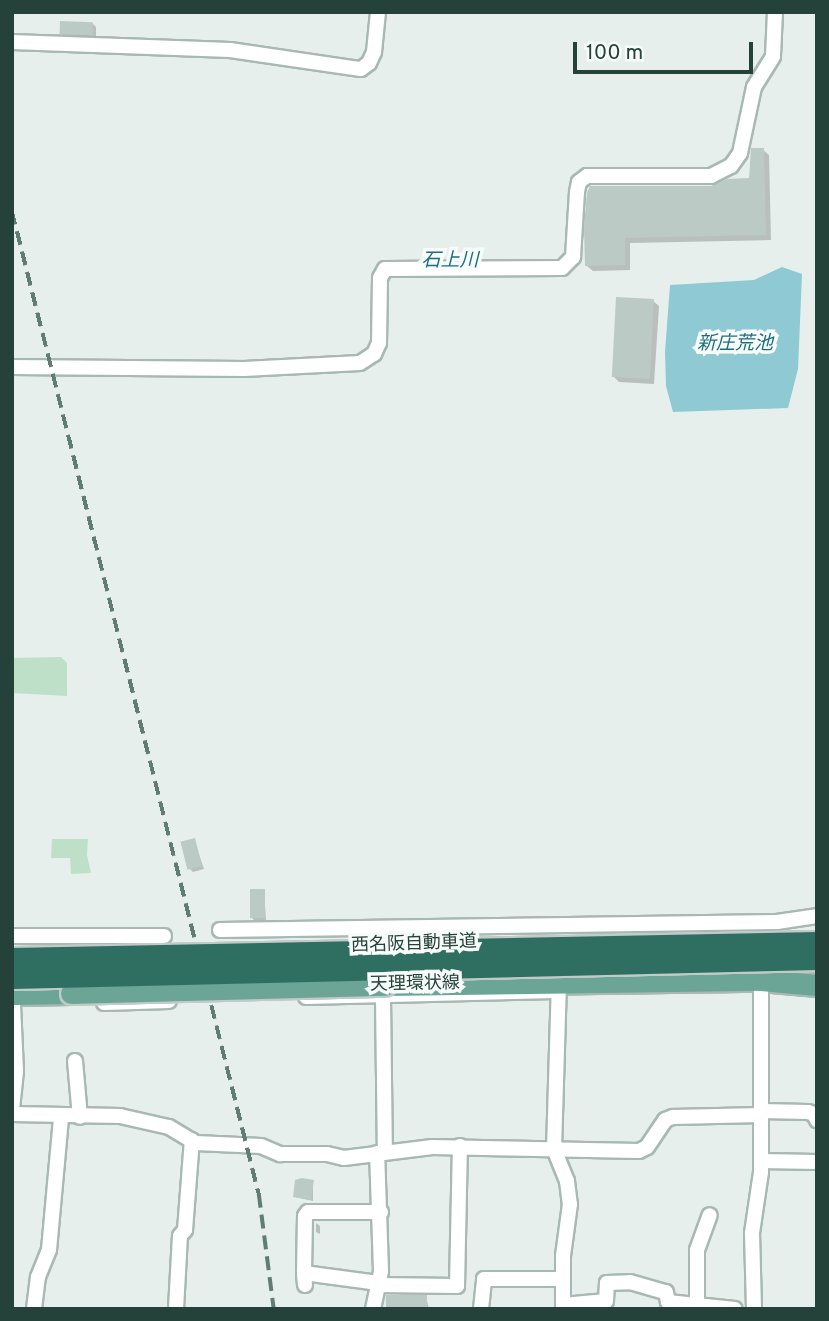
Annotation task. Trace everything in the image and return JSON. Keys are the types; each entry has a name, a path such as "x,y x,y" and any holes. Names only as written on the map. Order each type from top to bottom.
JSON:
{"highway":[{"name":"西名阪自動車道","path":"12,958 817,942"},
{"name":"西名阪自動車道","path":"12,978 817,959"}],"main road":[{"name":"天理環状線","path":"12,994 384,991 559,986 605,981 761,980 817,985"}],"street":[{"path":"12,42 230,50 361,68 369,63 374,52 378,12"},
{"path":"12,366 244,369 355,365 365,361 379,343 380,278 385,269 562,268 573,257 577,192 579,182 587,176 711,176 731,166 740,153 754,87 773,56 775,12"},
{"path":"220,930 777,922 817,916"},
{"path":"12,936 164,936"},
{"path":"754,1309 752,1233 761,1161 761,980"},
{"path":"559,986 554,1149 566,1181 570,1204 562,1279 563,1307 606,1301 607,1283 630,1282 666,1292 668,1302 735,1309"},
{"path":"243,997 384,991 381,1212 378,1284 373,1309"},
{"path":"169,1001 12,1004 16,1071 12,1112 61,1117 120,1116 169,1127 196,1143 261,1146 280,1154 327,1154 344,1158 460,1146 639,1151 647,1147 665,1120 673,1117 808,1112 814,1114 817,1120"},
{"path":"75,1061 80,1117"},
{"path":"34,1309 38,1277 49,1250 61,1117"},
{"path":"176,1309 180,1236 185,1230 192,1140"},
{"path":"381,1212 308,1212 305,1216 304,1279 457,1286 460,1146"},
{"path":"761,1161 817,1162"},
{"path":"697,1303 697,1250 710,1215"},
{"path":"481,1309 484,1279 562,1279"}],"green space":[{"path":"61,657 67,663 67,696 12,693 12,658"},
{"path":"52,839 88,839 87,855 91,873 71,874 70,858 51,858"}],"water":[{"name":"新庄荒池","path":"782,267 802,274 798,369 788,408 673,412 666,386 665,352 670,285 754,280"}],"building":[{"path":"60,21 93,22 93,35 60,34"},
{"path":"751,148 764,148 766,235 625,238 625,265 585,266 584,227 590,186 711,186 727,179 749,178"},
{"path":"616,297 654,299 650,379 612,377"},
{"path":"195,838 202,866 187,870 180,842"},
{"path":"250,889 265,889 265,918 250,918"},
{"path":"295,1180 314,1180 311,1200 293,1197"},
{"path":"386,1295 427,1295 427,1309 386,1309"}],"railway":[{"path":"12,211 259,1194 274,1309"}],"water label":[{"name":"石上川","path":"450,262"}]}
